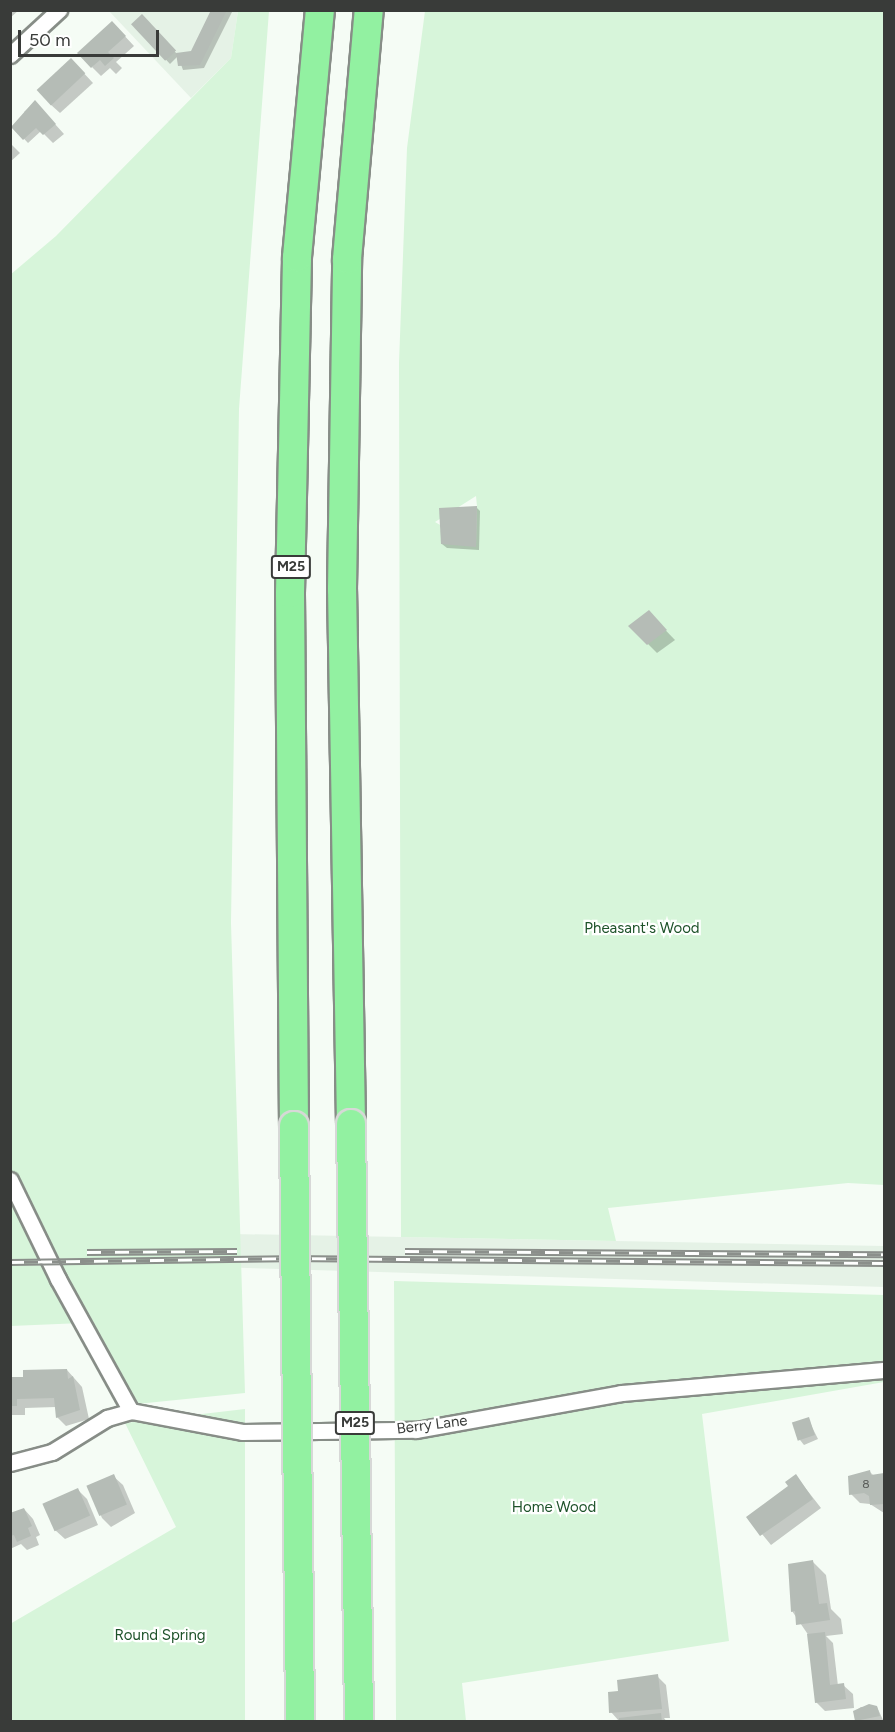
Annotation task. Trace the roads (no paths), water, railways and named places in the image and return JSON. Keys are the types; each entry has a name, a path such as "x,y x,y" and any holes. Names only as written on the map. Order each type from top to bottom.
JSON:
{"highway":[{"name":"M25","path":"300,1722 290,593 297,257 320,10"},
{"name":"M25","path":"359,1722 342,589 347,259 369,10"}],"street":[{"path":"10,55 59,10"},
{"path":"10,1180 58,1279 131,1412 107,1418 52,1452 10,1463"},
{"name":"Berry Lane","path":"131,1412 242,1432 416,1430 621,1393 885,1370"}],"railway":[{"path":"87,1252 237,1251"},
{"path":"405,1251 884,1254"},
{"path":"10,1262 284,1258 884,1263"}],"park label":[{"name":"Pheasant's Wood","path":"642,929"},
{"name":"Home Wood","path":"554,1508"},
{"name":"Round Spring","path":"160,1636"}]}
